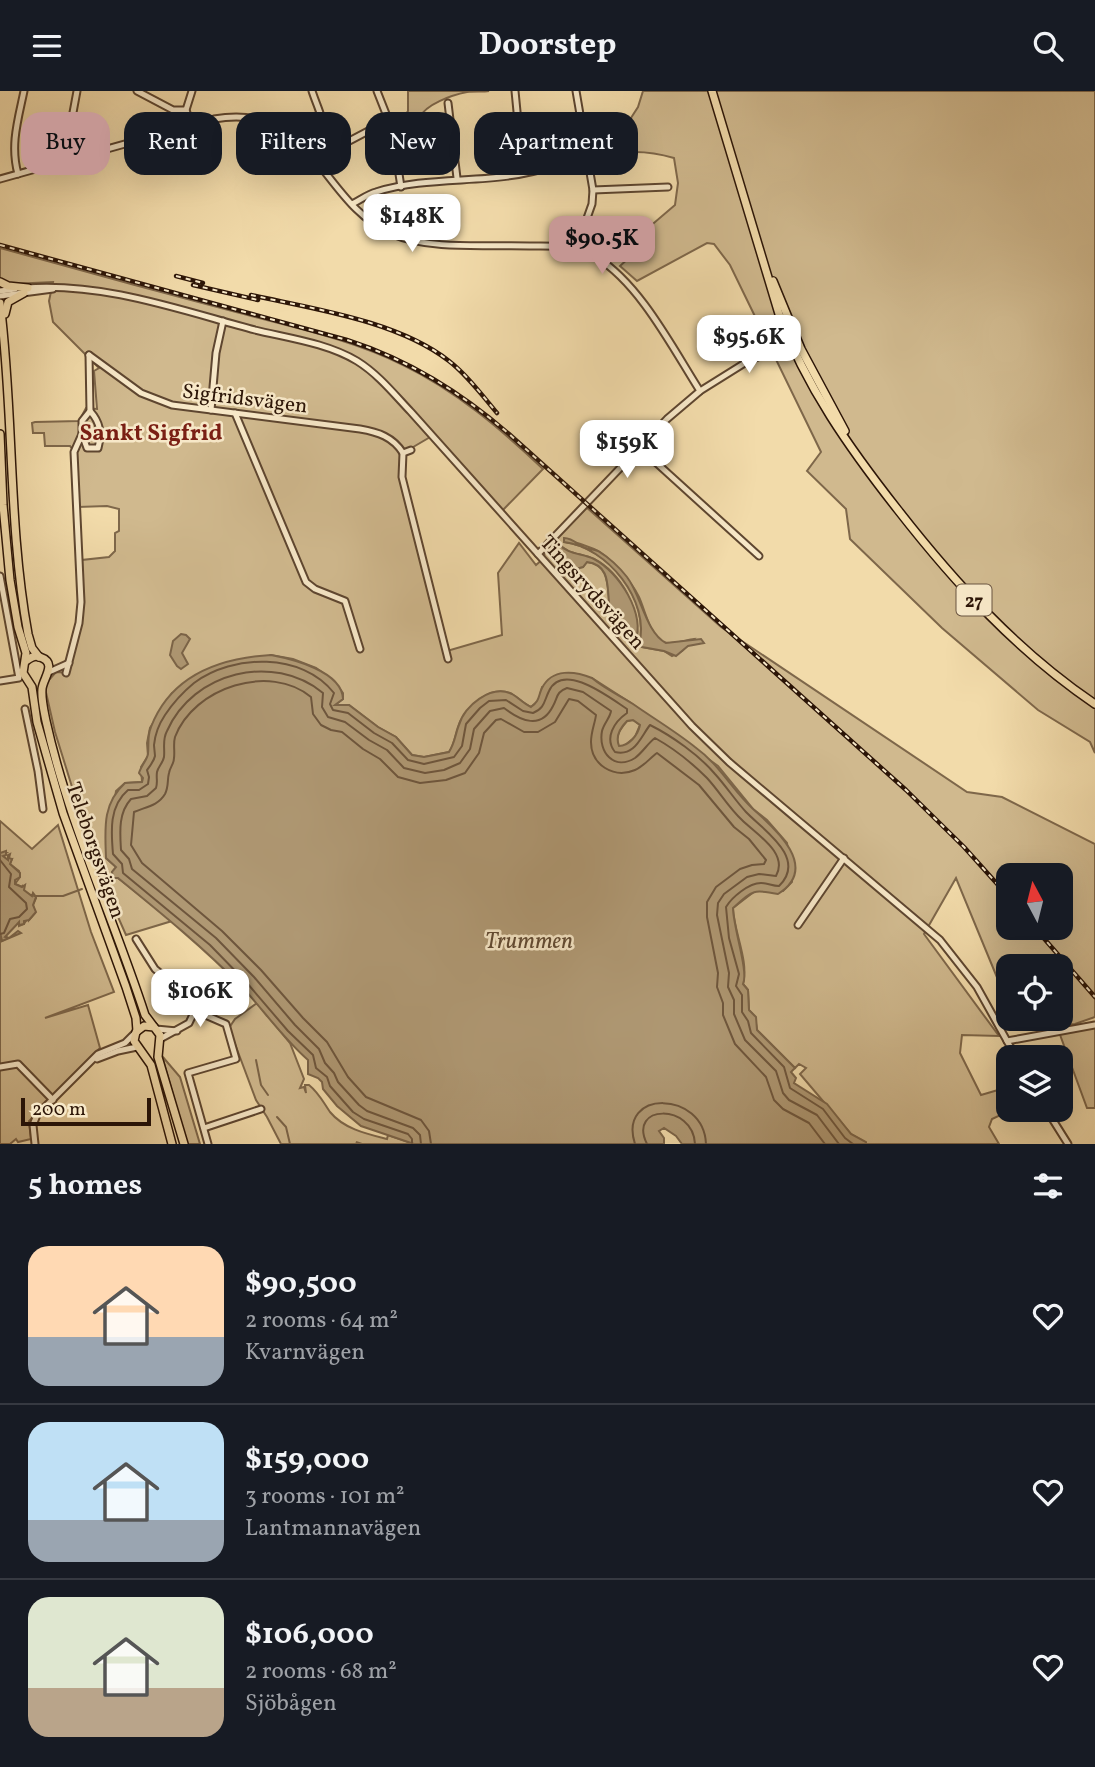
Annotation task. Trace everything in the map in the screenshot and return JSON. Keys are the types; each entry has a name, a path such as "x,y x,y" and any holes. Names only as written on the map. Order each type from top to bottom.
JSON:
{"main road":[{"name":"27","path":"712,91 774,297 794,342 872,477 931,553 967,593 1027,650 1095,704"},
{"path":"0,282 26,290"},
{"path":"4,332 6,306 26,290"},
{"path":"0,303 4,332 16,548 28,634 32,649 42,658 49,672 44,680 35,683 23,673 26,661 10,580 0,434"},
{"path":"26,661 32,657 42,658"},
{"name":"Teleborgsvägen","path":"29,680 49,768 126,987 136,1018 136,1032"},
{"name":"Teleborgsvägen","path":"44,680 44,710 58,766 145,1015 155,1028"},
{"path":"172,1144 152,1069 134,1041 136,1032 146,1025 155,1028 160,1042 159,1061 184,1144"},
{"path":"139,1048 151,1051 160,1042"}],"street":[{"path":"18,174 13,157 13,144 24,91"},
{"path":"73,112 77,91"},
{"path":"136,91 173,110 186,110 192,91"},
{"path":"312,91 319,112"},
{"path":"377,91 386,112"},
{"path":"515,91 517,112"},
{"path":"576,91 580,112"},
{"path":"448,103 457,179"},
{"path":"0,179 21,173"},
{"path":"328,175 361,214 381,228 412,241 576,249 599,259 626,280 699,391"},
{"path":"399,175 401,187"},
{"path":"352,204 374,192 401,187 512,175"},
{"path":"576,249 593,204 590,175"},
{"path":"593,190 668,187"},
{"path":"587,221 625,235"},
{"name":"Tingsrydsvägen","path":"0,293 63,287 117,294 334,351 370,370 411,412 682,716 711,745 930,930 949,950 977,987 1009,1045"},
{"path":"211,410 216,353 223,321"},
{"path":"538,554 667,419 699,391 748,361 794,342"},
{"name":"Sigfridsvägen","path":"90,411 89,355 150,398 172,405 345,426 374,432 395,442 403,453"},
{"path":"90,411 99,421 98,448 87,448 82,434 82,421 90,411"},
{"path":"234,413 306,582 315,589 345,601 360,649"},
{"path":"66,673 80,612 74,452 82,434"},
{"path":"640,448 759,557"},
{"path":"411,450 403,453 402,477 448,659"},
{"path":"0,576 19,678 0,681"},
{"path":"0,612 7,611"},
{"path":"42,658 66,664"},
{"path":"49,672 66,664"},
{"path":"25,709 43,809"},
{"path":"38,771 58,766"},
{"path":"798,925 844,858"},
{"path":"136,939 155,969 198,1004 189,1023 160,1042"},
{"path":"196,1010 226,1024 236,1059 188,1073 208,1144"},
{"path":"1007,1041 1095,1025"},
{"path":"155,1028 177,1031"},
{"path":"34,1144 33,1125 37,1115 91,1062 103,1052 128,1041 136,1032"},
{"path":"91,1062 118,1051 139,1048"},
{"path":"0,1067 18,1064 53,1100"},
{"path":"204,1128 261,1109"},
{"path":"1054,1122 1068,1144"}],"shaded area":[{"path":"408,91 489,91 467,92 447,98 423,112 408,111"},
{"path":"643,91 1095,91 1095,753 1090,742 1038,710 942,628 850,539 846,509 807,471 821,452 730,265 714,244 707,243 637,281 620,266 641,247 648,228 675,205 678,183 674,158 638,152 638,112 635,112"},
{"path":"0,248 321,334 383,356 422,375 494,426 543,469 501,512 432,436 403,453 402,477 447,651 502,635 498,573 519,543 536,565 544,558 545,549 585,506 721,627 967,792 1002,797 1095,844 1095,1017 1073,1024 1073,954 996,954 996,975 956,878 924,934 999,1036 962,1035 960,1053 981,1095 996,1091 996,1117 992,1119 989,1127 999,1144 866,1144 851,1134 800,1074 806,1068 799,1064 795,1068 757,1030 755,1017 749,1010 748,990 743,984 743,956 733,908 755,891 783,891 792,882 787,843 767,820 753,809 718,766 592,678 542,687 539,700 531,707 512,694 504,692 482,697 459,724 449,752 424,757 412,755 396,737 349,705 335,705 343,699 343,693 334,681 316,668 293,659 271,655 172,693 150,728 148,756 141,767 142,782 125,783 116,791 106,858 116,867 112,872 113,877 118,878 172,921 126,935 99,874 55,732 45,688 56,672 69,673 83,612 82,560 109,557 115,551 119,509 107,506 78,507 75,452 70,446 45,446 44,433 33,433 32,423 79,421 86,408 97,409 94,371 99,368 53,322 49,301 53,282 11,284 0,281","holes":["564,539 594,549 613,563 636,591 650,627 661,641 673,643 694,639 682,651 672,656 664,651 639,645 639,611 622,579 596,554 564,542","559,544 563,548 594,559 613,573 632,604 637,639 624,637 615,622 607,581 601,569 587,562 578,568 555,546"]},
{"path":"633,720 640,725 635,737 624,746 618,746 617,738 621,729 627,721"},
{"path":"0,821 32,849 58,825 91,932 114,992 45,1018 88,1005 100,1048 29,1121 31,1139 18,1142 16,1139 10,1144 0,1144 0,932 2,941 8,938 5,936 19,922 19,926 24,924 29,916 29,920 35,913 33,905 36,898 23,891 23,885 22,887 15,884 20,877 19,871 10,864 12,859 6,860 3,855 6,853 0,853"},
{"path":"257,1003 290,1043 304,1079 300,1088 304,1087 306,1093 305,1085 309,1085 330,1112 349,1127 387,1139 388,1135 414,1144 281,1144 256,1100 229,1028 235,1019"},
{"path":"1095,1025 1095,1108 1087,1108 1073,1070 1073,1045 1064,1045 1059,1032"},
{"path":"162,1056 180,1077 200,1144 187,1144"}],"water":[{"path":"564,538 572,540 582,547 564,542"},
{"path":"559,544 571,552 594,559 621,584 637,619 635,642 626,640 613,617 605,573 595,564 587,562 579,571 572,573 555,546"},
{"path":"582,547 598,551 610,559 627,577 659,638 666,643 701,639 704,643 688,646 676,656 639,645 641,628 632,594 610,565"},
{"path":"181,634 190,639 182,653 188,664 181,669 170,655 173,641"},
{"name":"Trummen","path":"252,657 280,657 303,663 325,674 340,689 343,699 335,705 349,705 396,737 412,755 424,757 449,752 466,711 487,694 512,694 531,707 546,682 564,673 592,678 695,747 773,827 790,849 795,861 795,873 790,884 778,894 754,892 733,908 744,970 743,984 748,990 749,1010 756,1017 757,1030 795,1068 791,1072 796,1078 794,1083 827,1104 851,1134 866,1144 682,1144 664,1128 659,1131 664,1138 664,1144 414,1144 361,1126 337,1106 318,1078 308,1074 308,1060 243,988 166,918 118,878 113,878 112,872 116,867 106,858 106,817 112,799 125,783 142,782 143,778 139,773 148,754 150,730 160,709 184,682 199,673 216,665","holes":["633,720 640,725 632,739 619,746 622,726"]},
{"path":"6,851 3,856 8,860 10,854 10,864 20,873 15,884 22,887 25,885 24,890 36,897 33,905 36,912 29,920 24,921 24,924 19,925 19,922 5,937 9,938 18,931 21,933 2,941 0,853"}],"waterway":[{"path":"105,880 113,878"},
{"path":"34,896 63,896 82,889"},
{"path":"256,1060 261,1085 268,1095"},
{"path":"277,1117 286,1127 290,1144"}],"railway":[{"path":"0,245 347,340 413,367 453,391 509,434 906,790 996,883"},
{"path":"176,276 203,283"},
{"path":"193,285 258,300"},
{"path":"251,295 354,318 381,326 428,347 456,367 497,413"},
{"path":"1045,940 1095,997"}],"district":[{"name":"Sankt Sigfrid","path":"151,432"}]}
